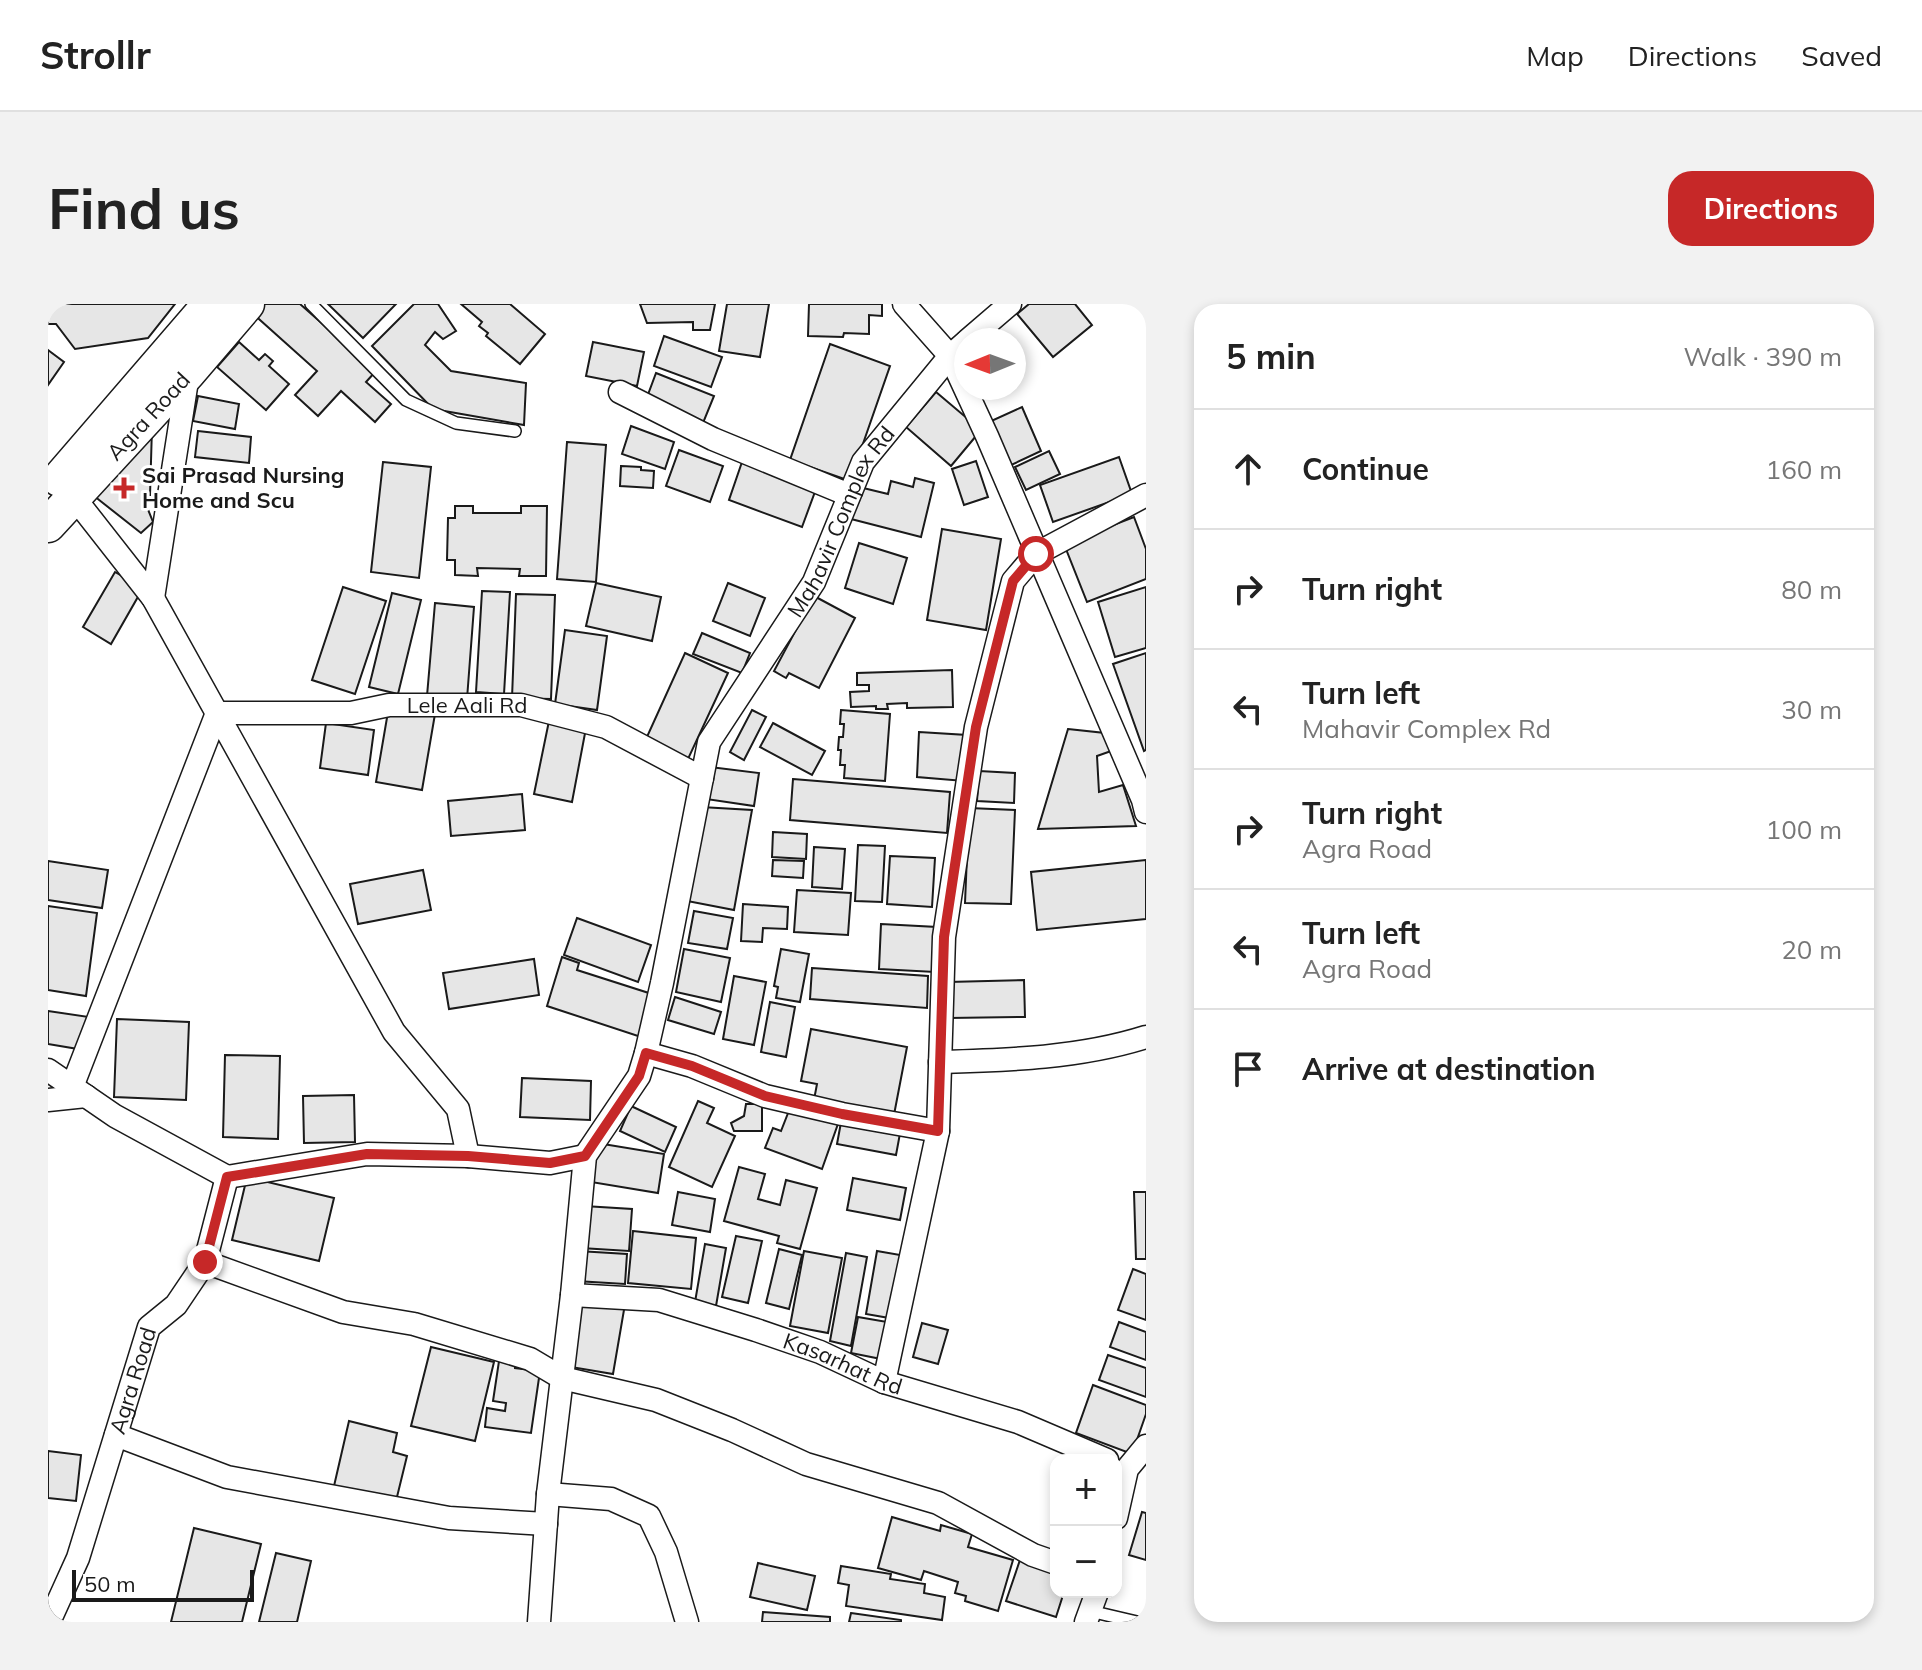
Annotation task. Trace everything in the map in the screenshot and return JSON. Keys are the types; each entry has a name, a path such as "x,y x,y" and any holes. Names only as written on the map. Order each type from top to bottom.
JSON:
{"main road":[{"name":"Agra Road","path":"48,525 55,490 210,304"},
{"name":"Agra Road","path":"55,490 188,373 247,304"}],"street":[{"path":"904,304 954,341"},
{"name":"Mahavir Complex Rd","path":"982,328 1010,304"},
{"name":"Mahavir Complex Rd","path":"585,1156 639,1076 646,1053 709,742 814,582 863,462 954,354"},
{"path":"153,598 188,373"},
{"path":"620,392 713,439 849,495"},
{"path":"977,400 987,436 1146,812"},
{"path":"55,490 153,598 394,1032 458,1109 468,1156"},
{"path":"884,1382 938,1131 944,937 976,727 1013,581 1036,554 1146,495"},
{"name":"Lele Aali Rd","path":"217,713 351,713 389,705 521,705 606,727 702,778"},
{"path":"79,1091 217,713"},
{"path":"940,1062 1018,1060 1071,1053 1146,1037"},
{"path":"646,1053 692,1066 765,1096 938,1131"},
{"path":"48,1070 115,1116 227,1177 367,1154 468,1156 550,1163 585,1156 548,1494 539,1622"},
{"path":"48,1100 79,1091"},
{"name":"Agra Road","path":"49,1622 78,1558 149,1327 176,1305 205,1262 227,1177"},
{"path":"205,1262 343,1312 414,1324 530,1359 562,1378 656,1400 806,1464 938,1503 1033,1555 1050,1561"},
{"name":"Kasarhat Rd","path":"572,1295 659,1300 820,1352 884,1382 1018,1422 1124,1467"},
{"path":"116,1435 227,1477 449,1518 546,1524"},
{"path":"1124,1467 1146,1446"},
{"path":"548,1494 611,1499 649,1516 666,1552 687,1622"}],"lane":[{"path":"311,304 406,400 456,423 515,431"},
{"path":"1091,1608 1137,1622"}],"building":[{"path":"48,304 175,304 148,338 75,349 56,324 48,324"},
{"path":"256,304 300,304 376,371 366,382 391,404 375,422 341,391 318,416 295,395 317,371 250,311"},
{"path":"328,304 396,304 363,338"},
{"path":"414,304 438,304 456,331 443,339 435,332 425,345 451,371 526,383 524,425 433,409 372,346"},
{"path":"461,304 510,304 545,334 520,364 486,336 488,333 479,326 482,322"},
{"path":"640,304 715,304 710,330 693,330 693,322 647,323"},
{"path":"727,304 769,304 760,357 719,351"},
{"path":"809,304 882,304 882,316 869,315 869,334 808,336"},
{"path":"1029,304 1075,304 1092,325 1053,357 1017,314"},
{"path":"664,336 722,357 711,387 654,366"},
{"path":"239,342 259,360 265,354 273,361 269,366 289,384 266,410 217,367"},
{"path":"593,342 644,352 637,386 586,376"},
{"path":"830,344 890,366 850,481 790,460"},
{"path":"48,350 64,362 48,385"},
{"path":"656,373 714,396 703,423 646,400"},
{"path":"936,392 981,430 951,466 906,427"},
{"path":"198,396 239,404 235,429 193,421"},
{"path":"1022,407 1041,451 1009,466 989,422"},
{"path":"631,426 674,442 665,469 622,454"},
{"path":"152,427 150,496 145,502 153,522 141,533 89,492"},
{"path":"198,431 251,437 249,463 195,457"},
{"path":"567,442 606,445 596,582 557,579"},
{"path":"679,450 723,466 710,502 666,486"},
{"path":"1049,451 1060,474 1026,490 1015,467"},
{"path":"1119,457 1132,494 1053,522 1040,485"},
{"path":"976,461 988,497 964,505 952,469"},
{"path":"383,462 431,467 419,578 371,572"},
{"path":"742,462 816,489 802,527 729,500"},
{"path":"621,466 654,471 653,488 620,486"},
{"path":"915,478 934,483 921,537 851,519 859,487 888,494 891,481 913,487"},
{"path":"455,506 473,506 473,513 521,513 521,506 547,506 546,576 519,576 520,569 477,568 478,576 455,575 455,560 447,560 448,518 455,518"},
{"path":"1134,517 1146,549 1146,579 1087,602 1064,544"},
{"path":"942,529 1001,539 986,630 927,620"},
{"path":"859,543 907,558 893,604 845,588"},
{"path":"115,572 143,588 111,644 83,627"},
{"path":"596,583 661,597 652,641 586,626"},
{"path":"728,583 765,598 750,636 713,621"},
{"path":"343,587 386,601 355,694 312,680"},
{"path":"1146,587 1146,648 1115,657 1098,602"},
{"path":"482,591 510,592 504,694 476,692"},
{"path":"392,593 421,600 398,694 369,687"},
{"path":"516,594 555,595 551,699 512,698"},
{"path":"814,596 855,618 819,688 789,673 786,678 774,671"},
{"path":"435,603 474,607 467,699 427,696"},
{"path":"565,630 607,636 597,710 555,704"},
{"path":"702,633 750,653 742,673 693,654"},
{"path":"685,653 728,673 688,759 646,739"},
{"path":"1146,653 1146,750 1144,751 1113,664"},
{"path":"952,670 953,707 907,708 907,703 887,704 888,709 851,707 850,692 869,691 869,685 857,685 857,673"},
{"path":"389,706 435,714 422,790 376,782"},
{"path":"752,710 766,717 744,760 730,752"},
{"path":"841,710 890,714 885,781 844,778 845,765 840,765 841,750 838,750 844,724 840,724"},
{"path":"549,721 586,728 572,802 534,794"},
{"path":"326,723 374,730 368,775 320,768"},
{"path":"773,723 825,751 812,775 760,747"},
{"path":"1068,729 1114,734 1114,750 1097,756 1099,792 1123,785 1136,826 1038,829"},
{"path":"919,732 967,735 964,781 917,777"},
{"path":"710,767 759,773 754,806 706,799"},
{"path":"979,771 1015,773 1014,803 977,801"},
{"path":"793,779 950,792 947,833 790,820"},
{"path":"522,794 525,830 451,836 448,801"},
{"path":"701,807 752,810 734,910 682,900"},
{"path":"969,808 1015,810 1011,904 965,903"},
{"path":"773,832 807,834 806,859 772,857"},
{"path":"858,845 885,846 882,902 855,901"},
{"path":"814,847 845,849 842,889 812,887"},
{"path":"890,856 935,858 932,907 887,904"},
{"path":"773,860 804,861 803,878 772,876"},
{"path":"1146,860 1146,919 1037,930 1031,872"},
{"path":"48,861 108,870 102,908 48,900"},
{"path":"423,870 431,910 358,924 350,884"},
{"path":"797,890 851,893 848,935 794,932"},
{"path":"743,904 788,907 787,929 763,928 762,942 741,941"},
{"path":"48,906 97,913 86,996 48,990"},
{"path":"694,911 733,918 727,949 688,943"},
{"path":"577,918 651,945 638,982 564,955"},
{"path":"881,924 937,927 935,972 879,969"},
{"path":"684,949 730,958 721,1002 676,992"},
{"path":"781,949 809,954 800,1002 776,998 778,987 774,986"},
{"path":"562,957 579,963 577,970 655,995 641,1037 547,1006"},
{"path":"534,959 539,995 449,1009 443,973"},
{"path":"812,968 928,976 927,1008 810,999"},
{"path":"734,976 766,982 754,1045 723,1039"},
{"path":"1024,980 1025,1017 949,1018 948,982"},
{"path":"675,997 721,1012 714,1034 668,1020"},
{"path":"770,1002 795,1007 786,1057 761,1052"},
{"path":"48,1011 89,1017 84,1050 48,1044"},
{"path":"117,1019 189,1022 186,1100 114,1097"},
{"path":"811,1029 907,1047 893,1120 813,1105 817,1084 801,1081"},
{"path":"225,1055 280,1056 278,1139 223,1137"},
{"path":"522,1078 591,1081 590,1120 520,1117"},
{"path":"354,1095 355,1142 304,1143 303,1096"},
{"path":"698,1101 714,1108 707,1123 735,1136 712,1187 669,1167"},
{"path":"792,1103 839,1121 822,1169 765,1148 773,1128 781,1131"},
{"path":"746,1104 762,1104 762,1131 734,1131 731,1123 744,1116"},
{"path":"631,1106 676,1127 665,1152 620,1131"},
{"path":"842,1117 901,1128 896,1155 837,1144"},
{"path":"597,1143 664,1154 658,1193 591,1182"},
{"path":"739,1167 765,1174 758,1199 780,1205 786,1180 817,1188 800,1249 777,1243 779,1236 724,1221"},
{"path":"247,1177 334,1198 319,1261 232,1240"},
{"path":"853,1178 906,1188 900,1220 847,1210"},
{"path":"678,1192 715,1199 710,1232 672,1225"},
{"path":"1134,1192 1146,1192 1146,1259 1136,1259"},
{"path":"584,1206 632,1209 629,1251 581,1248"},
{"path":"633,1231 696,1238 691,1289 628,1283"},
{"path":"736,1236 762,1241 748,1303 722,1297"},
{"path":"705,1244 726,1248 716,1306 695,1302"},
{"path":"779,1249 802,1255 789,1309 766,1303"},
{"path":"578,1251 627,1254 625,1284 576,1281"},
{"path":"804,1251 842,1258 828,1333 790,1326"},
{"path":"877,1251 906,1256 895,1319 866,1314"},
{"path":"846,1253 867,1257 851,1346 830,1341"},
{"path":"1133,1269 1146,1274 1146,1320 1118,1310"},
{"path":"583,1297 625,1304 613,1374 571,1367"},
{"path":"858,1317 893,1323 886,1360 851,1353"},
{"path":"1119,1322 1146,1332 1146,1360 1110,1347"},
{"path":"922,1323 948,1330 938,1364 913,1357"},
{"path":"431,1347 494,1362 475,1441 411,1426"},
{"path":"1108,1355 1146,1368 1146,1397 1099,1380"},
{"path":"499,1361 515,1363 515,1368 540,1371 531,1433 485,1427 487,1408 505,1411 506,1403 493,1401"},
{"path":"1093,1385 1146,1405 1146,1414 1132,1454 1076,1433"},
{"path":"349,1421 397,1433 393,1452 407,1456 396,1501 334,1486"},
{"path":"48,1451 81,1455 76,1501 48,1498"},
{"path":"1142,1512 1146,1513 1146,1560 1129,1555"},
{"path":"892,1517 940,1531 941,1525 972,1534 968,1547 1013,1560 998,1611 965,1601 966,1596 955,1593 958,1582 924,1571 921,1580 878,1568"},
{"path":"194,1528 261,1544 242,1622 171,1622"},
{"path":"276,1553 311,1561 297,1622 259,1622"},
{"path":"1021,1557 1050,1566 1050,1598 1062,1598 1056,1617 1006,1601"},
{"path":"758,1563 815,1576 807,1610 750,1597"},
{"path":"841,1566 891,1574 890,1579 925,1584 924,1593 945,1597 942,1620 846,1606 849,1585 838,1583"},
{"path":"763,1612 830,1617 830,1622 762,1622"},
{"path":"851,1613 901,1620 901,1622 849,1622"}],"place":[{"name":"Sai Prasad Nursing Home and Scu","path":"124,488"}],"route":[{"path":"205,1262 227,1177 367,1154 468,1156 550,1163 585,1156 639,1076 646,1053 692,1066 765,1096 938,1131 944,937 976,727 1013,581 1036,554"}]}
